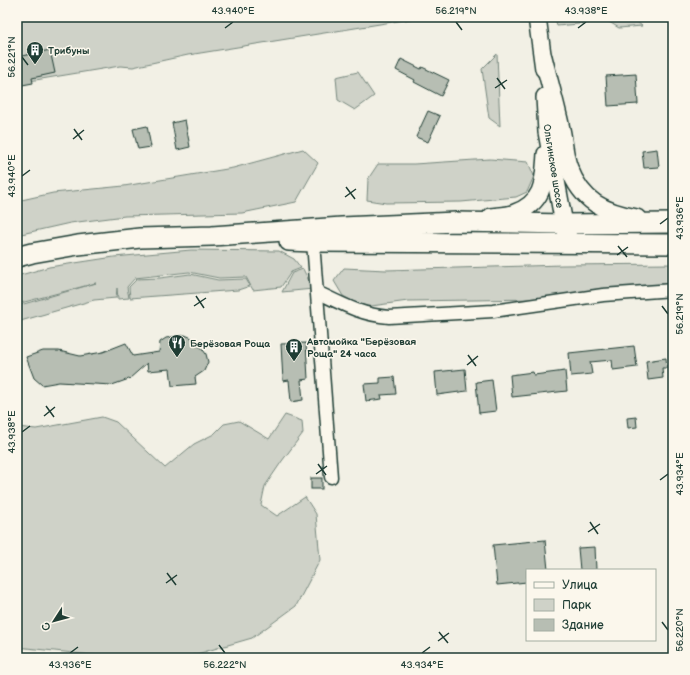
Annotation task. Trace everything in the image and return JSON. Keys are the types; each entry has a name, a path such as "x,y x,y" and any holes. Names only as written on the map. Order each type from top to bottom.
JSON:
{"main road":[{"name":"Ольгинское шоссе","path":"537,17 543,57 547,132 564,224 569,243"},
{"path":"543,57 561,128 565,154 574,180 591,202 603,209 617,215 668,223"},
{"path":"456,222 515,213 530,205 538,197 543,186 547,132"},
{"path":"17,257 78,245 140,238 212,236 342,227 456,222 564,224 668,223"},
{"path":"212,236 313,242 673,244"}],"street":[{"path":"313,242 331,477"},
{"path":"317,292 360,312 374,316 389,317 494,311 603,295 673,290"}],"green space":[{"path":"17,17 423,17 188,55 133,67 120,66 17,83"},
{"path":"555,17 581,17 579,24 557,26"},
{"path":"583,17 631,17 642,26 619,28 606,20 581,24"},
{"path":"497,54 500,126 489,118 482,69"},
{"path":"358,72 374,96 355,110 338,100 336,77"},
{"path":"303,149 318,163 296,202 242,213 125,216 70,223 17,235 17,201 53,193 124,186 233,168"},
{"path":"490,159 528,162 534,176 527,192 516,197 461,202 386,203 367,200 368,179 378,164 414,164"},
{"path":"191,250 279,251 294,259 301,268 291,272 281,287 253,290 246,277 219,278 189,272 135,278 127,287 129,298 118,299 117,288 116,298 94,300 17,322 17,306 96,283 17,304 17,276 49,267 114,257"},
{"path":"673,264 673,285 538,299 408,301 364,307 343,296 334,281 344,268 386,270 563,265"},
{"path":"303,269 313,289 282,292 292,273"},
{"path":"190,274 218,280 246,279 250,286 238,290 130,298 129,287 137,279"},
{"path":"285,415 302,421 303,433 265,486 261,505 277,516 305,497 316,514 320,560 296,606 252,638 183,658 120,658 17,647 17,427 36,429 102,417 116,422 165,468 194,444 214,434 224,424 239,421 269,439"}],"building":[{"name":"Трибуны","path":"50,50 55,73 32,78 33,83 17,86 17,57"},
{"path":"401,59 449,80 441,96 414,82 415,80 396,70"},
{"path":"636,74 638,104 608,106 606,76"},
{"path":"428,111 440,116 428,142 416,137"},
{"path":"185,120 190,147 177,150 172,123"},
{"path":"147,126 151,147 138,149 133,129"},
{"path":"657,149 659,167 644,168 642,151"},
{"path":"185,335 192,338 196,345 201,347 206,354 208,362 204,371 195,377 196,384 172,386 170,369 148,371 147,363 129,379 112,385 59,382 42,385 34,378 26,357 43,351 59,351 80,356 103,352 126,343 133,356 159,352 160,342 166,338"},
{"name":"Автомойка \"Берёзовая Роща\" 24 часа","path":"306,343 308,379 301,380 303,400 291,402 289,380 283,381 281,344"},
{"path":"634,346 637,367 613,370 612,360 590,362 592,374 571,376 569,353"},
{"path":"666,358 667,368 662,368 663,378 648,380 646,361"},
{"path":"465,369 467,391 437,395 435,372"},
{"path":"565,371 567,391 512,397 510,375 533,372 534,375"},
{"path":"394,377 396,394 381,395 382,399 366,401 364,384 380,383 380,378"},
{"path":"492,380 496,411 479,413 476,382"},
{"path":"636,417 637,427 628,428 627,418"},
{"path":"311,478 322,478 322,489 311,489"},
{"path":"545,540 548,569 526,569 526,582 497,585 493,545"},
{"path":"595,547 596,569 580,569 578,548"}],"place":[{"name":"Трибуны","path":"35,65"},
{"name":"Берёзовая Роща","path":"177,358"},
{"name":"Автомойка \"Берёзовая Роща\" 24 часа","path":"294,362"}]}
